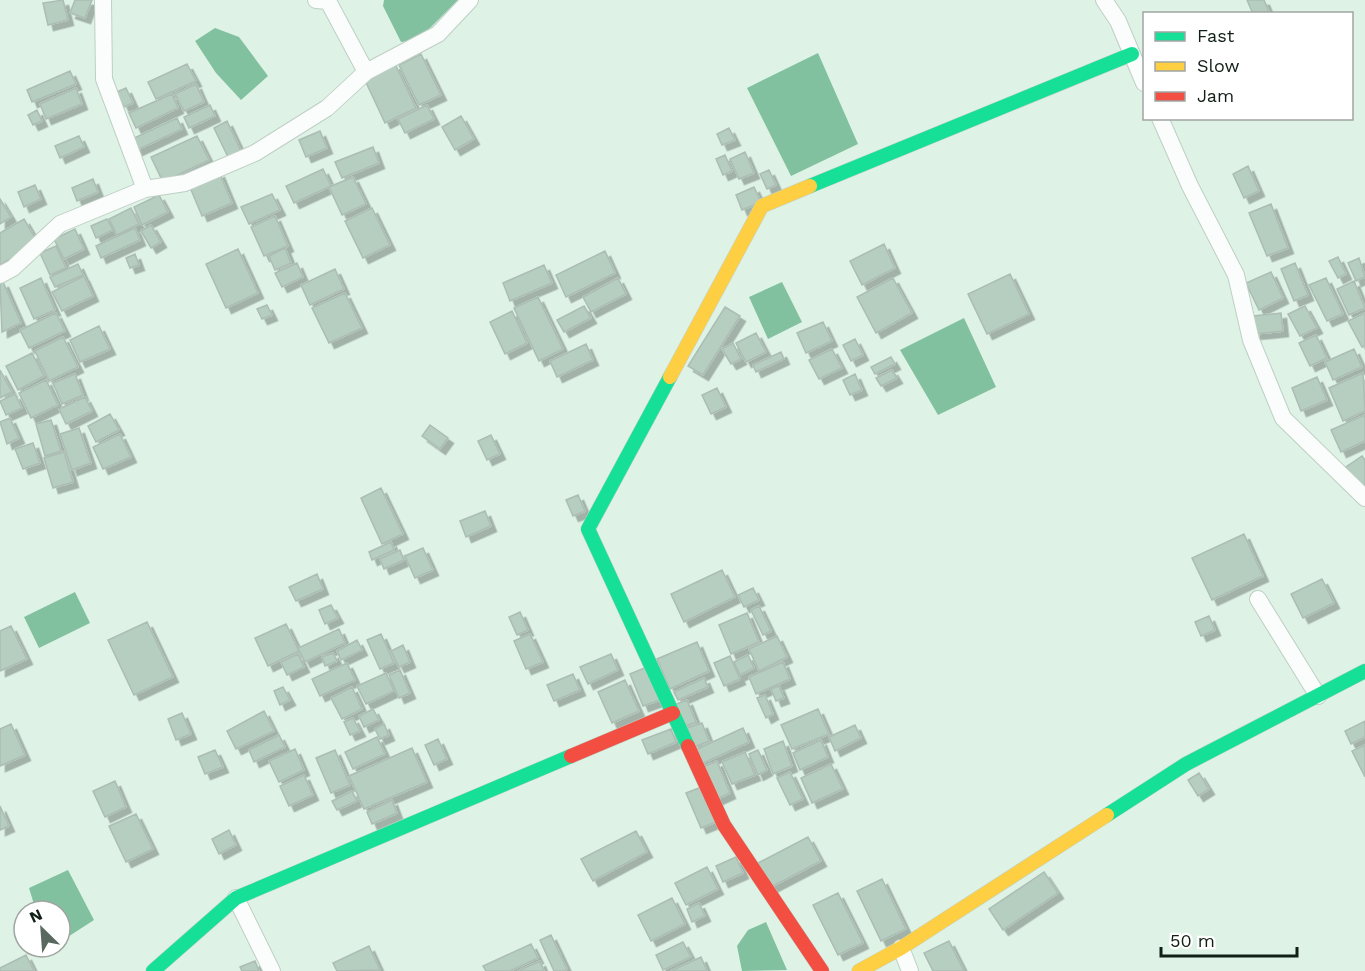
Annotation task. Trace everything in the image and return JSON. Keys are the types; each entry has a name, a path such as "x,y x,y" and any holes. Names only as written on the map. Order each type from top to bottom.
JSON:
{"street":[{"path":"103,0 104,79 145,189"},
{"path":"315,0 328,1 366,72"},
{"path":"0,275 13,267 60,224 145,189 185,183 255,153 327,108 366,72 438,34 470,0"},
{"path":"1104,0 1118,21 1143,80"},
{"path":"822,971 724,825 588,529 762,206 1132,54"},
{"path":"1161,120 1190,186 1236,275 1251,340 1283,418 1365,498"},
{"path":"1258,599 1318,696"},
{"path":"859,971 901,948 1186,764 1365,671"},
{"path":"153,971 236,898 673,713"},
{"path":"236,898 272,971"},
{"path":"901,948 910,971"}],"shaded area":[{"path":"384,0 458,0 418,40 401,42 383,6"},
{"path":"215,28 239,37 268,76 241,100 216,73 195,41"},
{"path":"818,53 858,144 791,176 747,88"},
{"path":"782,282 802,322 768,339 749,297"},
{"path":"964,318 996,387 938,415 900,350"},
{"path":"75,592 90,623 39,648 24,617"},
{"path":"68,870 94,920 72,934 72,899 32,899 29,888"},
{"path":"766,922 787,970 742,971 737,946 748,930"}],"building":[{"path":"63,0 68,20 48,25 43,3"},
{"path":"75,0 92,0 85,18 70,13"},
{"path":"1247,0 1264,0 1269,12 1252,12"},
{"path":"421,54 441,95 419,105 399,65"},
{"path":"187,64 196,81 156,99 148,82"},
{"path":"395,64 416,108 385,123 364,78"},
{"path":"70,71 76,84 32,102 27,90"},
{"path":"196,84 204,102 184,111 175,94"},
{"path":"76,88 82,104 46,119 40,104"},
{"path":"126,88 133,103 124,107 117,92"},
{"path":"172,94 178,108 136,128 129,113"},
{"path":"210,105 215,116 189,128 184,117"},
{"path":"427,105 434,119 405,133 398,119"},
{"path":"37,110 42,121 33,125 28,115"},
{"path":"461,116 474,139 455,150 442,127"},
{"path":"177,118 182,129 137,150 132,139"},
{"path":"227,121 241,151 228,157 214,128"},
{"path":"729,128 735,140 722,145 717,134"},
{"path":"320,131 327,148 306,157 299,140"},
{"path":"79,136 84,147 60,158 55,146"},
{"path":"197,136 209,160 163,182 151,157"},
{"path":"373,147 379,163 342,178 335,162"},
{"path":"745,152 754,173 739,179 730,159"},
{"path":"725,155 732,171 723,175 716,159"},
{"path":"1248,166 1259,191 1244,198 1233,174"},
{"path":"323,169 331,186 294,203 286,186"},
{"path":"769,170 776,185 767,189 760,174"},
{"path":"219,172 232,203 202,216 189,185"},
{"path":"353,177 366,204 342,215 329,187"},
{"path":"93,179 98,192 77,201 72,188"},
{"path":"35,185 41,199 24,207 18,192"},
{"path":"754,187 761,202 742,210 736,195"},
{"path":"272,194 280,210 249,224 241,207"},
{"path":"159,195 168,212 142,225 134,207"},
{"path":"0,199 11,217 0,224"},
{"path":"1271,204 1288,248 1267,256 1249,213"},
{"path":"131,208 139,224 117,235 109,219"},
{"path":"372,208 390,245 363,258 345,221"},
{"path":"275,216 288,246 264,256 251,227"},
{"path":"24,219 38,243 0,265 0,233"},
{"path":"107,219 113,230 96,238 91,226"},
{"path":"151,225 161,242 151,248 141,231"},
{"path":"135,228 140,240 101,258 96,246"},
{"path":"75,229 84,249 64,259 54,239"},
{"path":"884,244 895,268 862,285 850,261"},
{"path":"56,246 66,268 50,275 40,253"},
{"path":"285,248 291,263 275,270 269,256"},
{"path":"238,249 258,293 226,308 206,264"},
{"path":"605,251 615,273 566,297 556,275"},
{"path":"135,254 139,265 130,268 126,258"},
{"path":"1338,257 1346,274 1338,278 1329,261"},
{"path":"1359,258 1365,277 1356,281 1348,263"},
{"path":"297,263 303,277 282,287 275,273"},
{"path":"1295,263 1308,295 1294,301 1281,269"},
{"path":"78,264 83,275 55,287 50,277"},
{"path":"544,265 552,283 510,301 503,283"},
{"path":"335,269 344,289 310,305 301,285"},
{"path":"1271,272 1283,298 1259,310 1246,283"},
{"path":"1010,274 1029,314 987,334 968,294"},
{"path":"84,276 93,296 62,311 52,292"},
{"path":"41,278 55,310 34,319 20,288"},
{"path":"618,278 626,294 591,312 583,297"},
{"path":"893,278 912,313 876,333 857,297"},
{"path":"1326,278 1343,314 1327,321 1309,285"},
{"path":"1354,281 1365,308 1349,315 1337,289"},
{"path":"3,282 21,323 2,332 0,283"},
{"path":"345,293 362,328 329,343 312,308"},
{"path":"538,297 563,349 539,361 514,308"},
{"path":"267,305 272,315 262,319 257,309"},
{"path":"584,306 591,318 564,332 557,320"},
{"path":"1305,306 1317,328 1300,336 1288,314"},
{"path":"725,307 740,316 703,375 688,366"},
{"path":"512,311 527,343 505,354 490,322"},
{"path":"56,313 65,331 29,348 20,330"},
{"path":"1281,313 1283,331 1255,334 1253,316"},
{"path":"1365,313 1365,346 1362,347 1348,321"},
{"path":"823,322 832,341 806,353 797,333"},
{"path":"99,326 110,349 80,362 70,340"},
{"path":"756,333 766,352 746,362 736,343"},
{"path":"1316,335 1327,358 1310,366 1299,343"},
{"path":"63,337 78,367 49,381 35,351"},
{"path":"855,339 863,355 851,361 843,345"},
{"path":"733,343 741,359 731,364 722,349"},
{"path":"586,344 593,360 557,377 550,361"},
{"path":"832,349 842,368 819,379 809,360"},
{"path":"1354,349 1362,367 1333,380 1325,362"},
{"path":"781,352 784,359 756,372 753,365"},
{"path":"32,353 44,376 18,390 6,366"},
{"path":"891,357 895,364 875,374 871,367"},
{"path":"0,370 12,392 0,398"},
{"path":"892,370 897,378 881,386 876,378"},
{"path":"1363,373 1365,411 1343,421 1329,388"},
{"path":"75,374 83,395 62,404 53,383"},
{"path":"855,374 862,390 850,395 843,380"},
{"path":"1317,377 1327,400 1301,411 1292,388"},
{"path":"46,380 58,405 31,418 19,393"},
{"path":"717,388 726,407 711,414 702,395"},
{"path":"15,394 22,408 6,415 0,401"},
{"path":"85,397 92,411 66,424 59,409"},
{"path":"110,414 119,430 96,442 88,426"},
{"path":"1365,415 1365,441 1341,452 1331,430"},
{"path":"10,418 19,438 7,444 0,422"},
{"path":"51,420 61,451 45,456 36,424"},
{"path":"430,425 448,438 440,449 422,436"},
{"path":"79,428 91,463 72,470 60,434"},
{"path":"120,434 131,457 103,469 93,447"},
{"path":"491,435 500,454 487,460 478,441"},
{"path":"33,443 40,463 23,469 15,449"},
{"path":"64,452 73,482 53,488 44,458"},
{"path":"1362,456 1365,460 1365,494 1346,467"},
{"path":"381,488 403,534 382,544 361,498"},
{"path":"578,495 585,511 573,516 566,500"},
{"path":"485,511 491,526 466,537 460,521"},
{"path":"1244,534 1263,576 1212,600 1192,558"},
{"path":"391,542 394,550 372,560 369,552"},
{"path":"423,548 433,570 415,578 405,556"},
{"path":"400,550 404,560 384,569 380,559"},
{"path":"722,570 735,597 684,622 671,594"},
{"path":"317,574 323,589 296,601 289,587"},
{"path":"1322,579 1334,603 1303,618 1291,594"},
{"path":"753,588 759,600 744,607 738,595"},
{"path":"331,605 338,618 325,624 319,610"},
{"path":"759,606 771,631 763,635 751,610"},
{"path":"520,612 528,630 517,635 509,617"},
{"path":"747,613 759,642 731,654 719,625"},
{"path":"1209,616 1215,630 1201,636 1195,622"},
{"path":"147,622 173,677 134,695 108,640"},
{"path":"286,624 299,651 268,666 255,638"},
{"path":"11,626 27,659 0,671 0,631"},
{"path":"339,629 345,643 305,662 298,648"},
{"path":"381,634 394,663 380,669 367,640"},
{"path":"530,634 543,662 526,669 514,641"},
{"path":"777,636 787,657 759,671 749,649"},
{"path":"357,640 362,650 341,660 337,651"},
{"path":"697,642 709,671 670,689 657,659"},
{"path":"403,645 410,662 399,667 391,651"},
{"path":"333,653 337,661 325,666 322,657"},
{"path":"298,654 304,667 287,675 281,662"},
{"path":"611,654 618,670 588,684 580,667"},
{"path":"748,655 754,668 740,675 734,662"},
{"path":"730,656 740,679 724,686 714,663"},
{"path":"783,662 790,679 756,694 749,677"},
{"path":"347,663 355,680 320,696 312,679"},
{"path":"647,667 660,700 643,706 630,674"},
{"path":"400,670 410,693 399,698 389,675"},
{"path":"386,673 394,691 366,704 357,686"},
{"path":"573,674 580,690 554,701 547,685"},
{"path":"704,678 708,687 678,700 674,692"},
{"path":"625,680 639,711 612,723 598,692"},
{"path":"779,686 784,698 776,701 771,689"},
{"path":"283,687 290,700 280,705 274,691"},
{"path":"352,687 362,709 342,719 331,698"},
{"path":"765,695 773,714 766,718 757,698"},
{"path":"687,700 696,722 683,727 674,705"},
{"path":"373,709 379,720 364,727 359,716"},
{"path":"818,709 829,734 792,749 781,725"},
{"path":"264,711 274,731 236,749 227,731"},
{"path":"182,713 191,734 176,740 168,719"},
{"path":"353,718 360,731 350,735 344,722"},
{"path":"1365,721 1365,737 1351,744 1345,731"},
{"path":"702,723 709,741 694,747 687,728"},
{"path":"11,724 25,755 0,766 0,729"},
{"path":"384,724 389,735 380,739 375,729"},
{"path":"855,725 861,738 835,751 829,737"},
{"path":"743,728 749,742 699,765 693,751"},
{"path":"671,729 676,742 648,754 642,740"},
{"path":"279,735 285,747 254,762 249,750"},
{"path":"377,737 385,754 353,769 345,752"},
{"path":"438,739 447,759 434,765 425,745"},
{"path":"821,740 828,757 800,770 793,753"},
{"path":"783,741 792,766 773,774 764,749"},
{"path":"1365,745 1365,777 1352,751"},
{"path":"412,748 427,782 364,809 349,776"},
{"path":"295,749 304,770 279,782 269,761"},
{"path":"215,750 223,767 205,774 198,757"},
{"path":"335,750 350,785 331,793 316,758"},
{"path":"758,750 767,770 758,775 749,754"},
{"path":"745,752 755,775 732,784 722,762"},
{"path":"717,761 730,793 715,800 701,768"},
{"path":"831,764 843,789 812,803 801,778"},
{"path":"790,772 803,799 790,805 777,778"},
{"path":"1199,773 1209,789 1198,796 1188,780"},
{"path":"304,775 313,795 289,806 280,786"},
{"path":"115,781 126,807 105,817 93,791"},
{"path":"704,786 718,821 701,828 686,793"},
{"path":"352,791 357,801 337,810 332,801"},
{"path":"392,800 397,813 372,824 367,812"},
{"path":"0,806 9,826 0,830"},
{"path":"136,814 153,849 126,862 109,826"},
{"path":"229,830 236,845 219,854 212,839"},
{"path":"636,831 647,852 593,881 581,859"},
{"path":"808,837 821,861 771,887 758,863"},
{"path":"736,857 743,873 723,882 716,866"},
{"path":"707,867 718,889 686,905 675,883"},
{"path":"1044,872 1058,893 1003,930 989,909"},
{"path":"882,879 906,929 881,941 857,891"},
{"path":"838,893 863,943 838,955 813,905"},
{"path":"672,898 685,924 651,941 638,915"},
{"path":"699,903 705,916 692,922 687,909"},
{"path":"551,935 567,969 564,971 554,971 540,940"},
{"path":"949,941 964,971 933,971 924,953"},
{"path":"683,942 691,957 663,970 656,955"},
{"path":"531,944 538,958 510,971 486,971 483,966"},
{"path":"369,946 380,970 337,971 333,963"},
{"path":"701,957 707,971 671,971"},
{"path":"18,959 28,959 34,971 0,971 0,968"},
{"path":"255,961 259,971 242,971 240,967"},
{"path":"540,961 544,971 518,971"}],"traffic: fast":[{"path":"810,186 1132,54"},
{"path":"670,377 588,529 688,746"},
{"path":"1107,815 1186,764 1365,671"},
{"path":"153,971 236,898 571,756"}],"traffic: slow":[{"path":"670,377 762,206 810,186"},
{"path":"859,971 901,948 1107,815"}],"traffic: jam":[{"path":"571,756 673,713"},
{"path":"688,746 724,825 822,971"}]}
